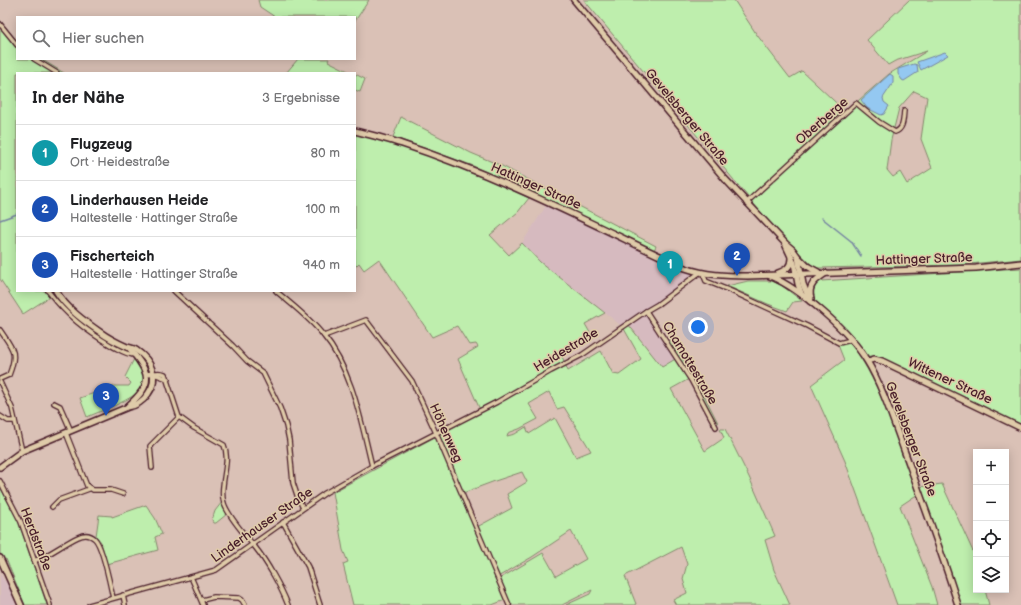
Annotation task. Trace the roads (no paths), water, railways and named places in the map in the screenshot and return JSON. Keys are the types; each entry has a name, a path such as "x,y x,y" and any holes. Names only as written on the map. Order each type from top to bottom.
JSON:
{"main road":[{"name":"Gevelsberger Straße","path":"574,0 746,203 793,250 798,257 798,274 801,294"},
{"name":"Hattinger Straße","path":"356,131 400,143 468,168 565,211 686,268 701,273 737,276 976,268 1021,264"},
{"name":"Gevelsberger Straße","path":"786,244 798,274 813,304"},
{"path":"776,274 790,266 791,255"},
{"path":"798,257 812,270 821,273"},
{"path":"813,304 810,294 811,285 827,273"},
{"name":"Gevelsberger Straße","path":"768,274 801,294 836,324 851,339 868,361 882,393 933,527 958,605"},
{"path":"0,467 22,451 138,403 148,395 152,385 154,374 147,360 135,350 102,334 86,322 65,304 57,292"},
{"path":"128,406 144,391 146,385 146,374 140,362 129,348"},
{"name":"Wittener Straße","path":"868,361 882,361 1021,428"},
{"path":"0,558 21,605"}],"street":[{"path":"0,24 16,44"},
{"path":"36,60 55,72"},
{"name":"Oberberge","path":"746,203 856,103 879,122 895,132 902,127 904,111"},
{"name":"Heidestraße","path":"436,433 497,402 582,355 701,273"},
{"name":"Hattinger Straße","path":"701,273 706,281 800,323 840,343 851,339"},
{"path":"49,292 75,322 98,338 128,355 135,355"},
{"path":"175,292 234,346 247,361 263,373 280,408 286,426 292,483 303,508"},
{"path":"277,292 317,328 340,361 350,385 372,466"},
{"name":"Chamottestraße","path":"646,311 691,380 716,426"},
{"name":"Höhenweg","path":"324,336 366,320 412,381 436,433 509,605"},
{"path":"0,330 14,353 14,359 9,375 0,380 12,408 22,451"},
{"path":"146,374 161,372 165,374 168,379 179,417 194,428 224,445 226,448 224,503 276,581 288,605"},
{"path":"54,403 60,406 85,484 89,489"},
{"path":"0,416 8,421 15,421"},
{"path":"152,468 150,446 179,417"},
{"name":"Linderhauser Straße","path":"89,605 216,570 325,493 372,466 436,433"},
{"name":"Herdstraße","path":"0,481 21,522 50,605"},
{"path":"52,507 59,500 89,489 111,490 123,494"},
{"path":"283,522 308,567 320,605"},
{"path":"34,561 77,537 87,535 91,536 97,540 101,549 113,598"},
{"path":"191,577 203,605"},
{"path":"123,596 125,605"},
{"path":"202,600 214,597 239,598 245,605"}],"water":[{"path":"945,52 948,55 921,70 917,62"},
{"path":"914,64 917,65 918,72 904,81 902,80 898,74 898,69"},
{"path":"890,74 893,76 893,83 883,98 884,102 889,106 884,114 881,115 867,108 861,100"}],"waterway":[{"path":"0,220 16,214"},
{"path":"822,218 851,241 861,256"}],"place":[{"name":"Linderhausen Heide","path":"737,276"},
{"name":"Flugzeug","path":"670,284"},
{"name":"Fischerteich","path":"106,416"}]}
